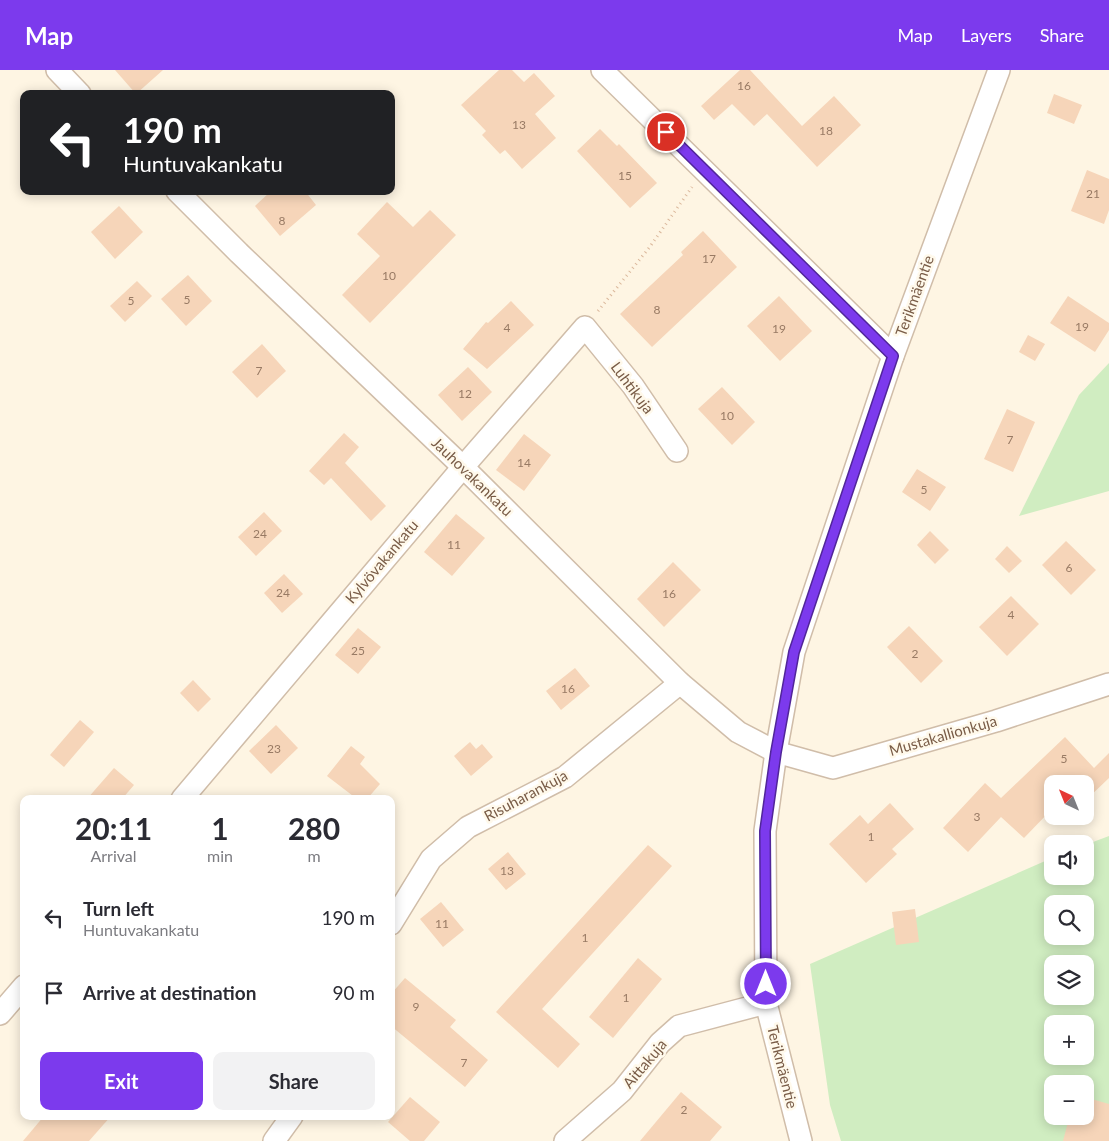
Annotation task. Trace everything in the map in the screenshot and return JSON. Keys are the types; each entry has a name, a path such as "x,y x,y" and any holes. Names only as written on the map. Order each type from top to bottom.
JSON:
{"street":[{"path":"57,70 76,90"},
{"path":"602,70 893,356"},
{"name":"Terikmäentie","path":"801,1141 766,1003 765,831 776,752 794,652 893,356 998,70"},
{"name":"Jauhovakankatu","path":"181,195 238,253 463,467 680,683 738,732 776,752"},
{"name":"Luhtikuja","path":"585,327 633,386 677,451"},
{"name":"Kylvövakankatu","path":"185,795 463,467 585,327"},
{"name":"Risuharankuja","path":"395,918 431,860 468,827 565,776 680,683"},
{"name":"Mustakallionkuja","path":"776,752 832,768 996,721 1109,684"},
{"path":"0,1014 20,991"},
{"name":"Aittakuja","path":"565,1141 622,1091 660,1043 679,1026 766,1003"},
{"path":"274,1141 289,1120"}],"path":[{"path":"585,327 649,248 704,170"}],"green space":[{"path":"1109,363 1109,491 1019,516 1079,395"},
{"path":"1109,836 1109,1141 841,1141 830,1105 810,964 1044,862 1044,885 1094,885 1094,842"}],"building":[{"path":"115,70 163,70 140,90 132,90"},
{"path":"499,70 512,70 524,82 534,73 555,96 535,114 556,138 522,169 505,150 500,154 482,135 486,131 461,105"},
{"path":"740,70 750,70 802,126 834,96 861,125 817,167 767,114 754,126 732,104 714,120 701,106"},
{"path":"1054,94 1082,105 1074,124 1047,113"},
{"path":"600,129 617,146 619,144 657,183 630,208 577,151"},
{"path":"1087,170 1109,179 1109,210 1104,224 1071,211"},
{"path":"267,195 308,195 316,205 280,236 255,206"},
{"path":"387,202 413,227 430,210 456,235 370,323 342,295 380,256 357,234"},
{"path":"119,206 143,232 115,259 91,232"},
{"path":"703,231 737,267 652,347 620,314 683,255 681,252"},
{"path":"188,275 212,301 186,326 161,299"},
{"path":"137,281 152,296 125,322 110,306"},
{"path":"779,296 812,331 780,361 747,326"},
{"path":"1068,296 1109,323 1109,330 1095,352 1050,323"},
{"path":"511,301 534,325 487,369 463,349 486,322 488,323"},
{"path":"1028,335 1045,344 1035,361 1019,352"},
{"path":"262,344 286,371 257,398 232,372"},
{"path":"468,367 492,392 462,421 438,395"},
{"path":"722,387 755,422 732,445 698,409"},
{"path":"1007,409 1035,422 1013,472 984,459"},
{"path":"344,433 359,447 345,463 386,506 371,521 331,478 324,485 309,471"},
{"path":"524,434 551,455 524,491 496,470"},
{"path":"917,469 946,487 930,511 902,492"},
{"path":"264,512 282,531 256,556 238,537"},
{"path":"456,514 485,538 452,576 424,552"},
{"path":"930,531 949,550 935,564 917,545"},
{"path":"1066,541 1096,570 1071,595 1042,565"},
{"path":"1007,546 1022,561 1009,573 995,559"},
{"path":"673,562 701,590 664,627 637,599"},
{"path":"284,574 303,594 282,613 264,593"},
{"path":"1011,596 1039,624 1007,656 979,627"},
{"path":"909,626 943,661 921,683 887,647"},
{"path":"358,628 381,647 358,674 335,655"},
{"path":"575,668 590,686 561,710 546,691"},
{"path":"193,680 211,699 198,712 180,693"},
{"path":"80,720 94,732 64,767 50,755"},
{"path":"276,725 298,748 271,774 249,751"},
{"path":"1065,737 1094,768 1109,753 1109,778 1094,792 1094,775 1044,775 1044,817 1024,838 1001,817 968,852 943,828 985,783 1001,798"},
{"path":"470,742 476,749 482,744 493,757 471,776 454,756"},
{"path":"351,746 365,757 360,764 380,784 370,795 352,795 327,776"},
{"path":"114,768 134,785 125,795 90,795"},
{"path":"890,803 914,829 892,849 897,854 866,883 829,844 860,815 868,824"},
{"path":"648,845 672,866 542,1009 580,1044 558,1068 496,1012"},
{"path":"508,852 526,874 506,890 488,869"},
{"path":"441,902 464,930 443,947 420,919"},
{"path":"915,909 919,942 896,945 892,912"},
{"path":"638,958 662,979 613,1038 589,1017"},
{"path":"405,978 456,1020 450,1027 488,1060 465,1087 395,1029 395,989"},
{"path":"681,1092 722,1127 710,1141 640,1141"},
{"path":"410,1097 440,1122 424,1141 410,1141 388,1122 395,1120 395,1114"},
{"path":"1094,1100 1109,1104 1109,1141 1063,1141 1067,1125 1094,1125"},
{"path":"41,1120 107,1120 89,1141 23,1141"}],"route":[{"path":"666,132 893,356 794,652 776,752 765,831 766,984"}]}
